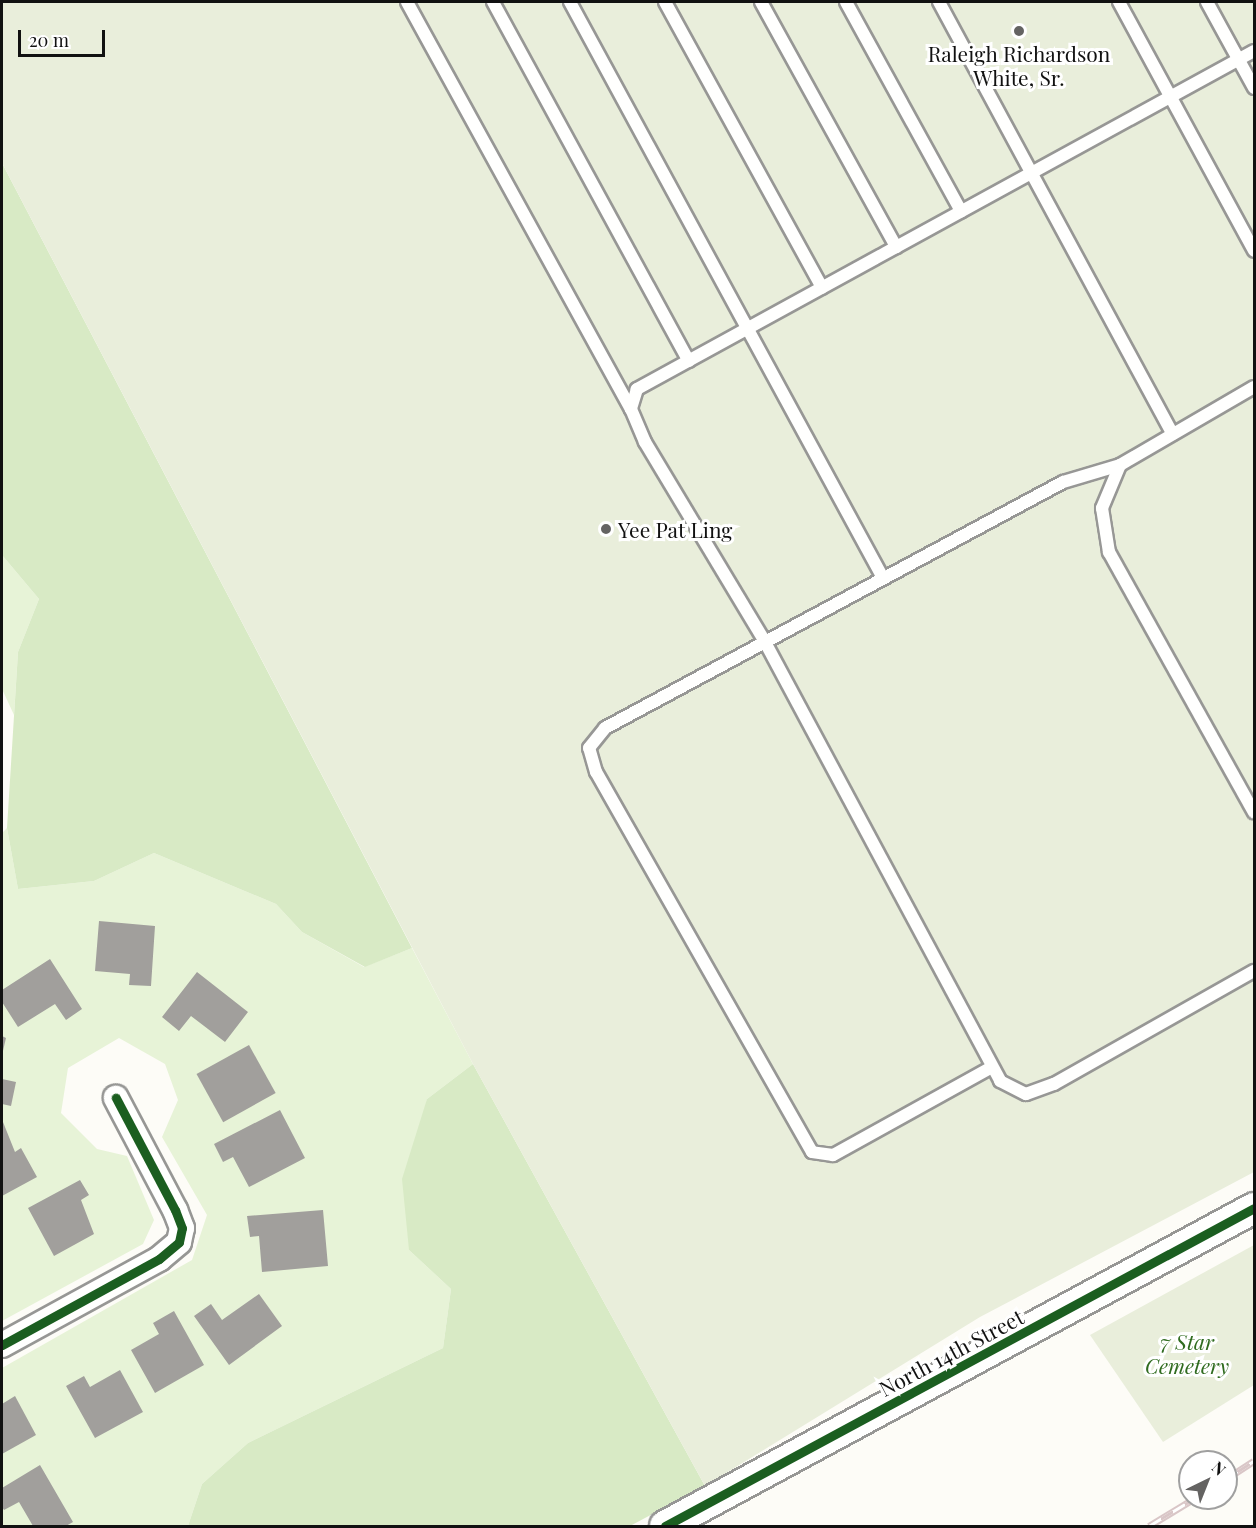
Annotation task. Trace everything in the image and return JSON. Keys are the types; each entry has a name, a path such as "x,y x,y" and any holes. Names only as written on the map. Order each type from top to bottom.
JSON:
{"street":[{"path":"2,1344 159,1259 179,1242 182,1228 175,1210 116,1098"},
{"name":"North 14th Street","path":"665,1527 1254,1208"}],"lane":[{"path":"407,2 631,409 645,442 765,642 1000,1081 1026,1094 1054,1084 1254,971"},
{"path":"493,2 689,361"},
{"path":"570,2 883,578"},
{"path":"665,2 822,288"},
{"path":"761,2 896,247"},
{"path":"846,2 961,211"},
{"path":"939,2 1173,434"},
{"path":"1119,2 1254,251"},
{"path":"1207,2 1254,88"},
{"path":"631,409 637,389 1254,51"},
{"path":"992,1067 833,1155 812,1152 596,772 588,747 605,728 1063,482 1120,465 1254,387"},
{"path":"1120,465 1101,508 1109,552 1254,811"}],"green space":[{"path":"2,2 1254,2 1254,1172 980,1317 705,1486 473,1064 2,163"},
{"path":"2,163 412,948 365,967 302,932 276,904 154,853 94,881 18,889 7,828 18,652 39,599 2,555"},
{"path":"2,555 39,599 18,652 14,715 2,689"},
{"path":"7,828 18,889 94,881 154,853 276,904 302,932 364,967 412,948 473,1064 427,1099 409,1250 451,1289 443,1348 248,1443 202,1484 188,1526 2,1526 2,1368 192,1260 207,1215 162,1137 178,1100 165,1064 119,1038 68,1068 61,1113 97,1149 127,1156 154,1220 143,1244 2,1321 2,833"},
{"path":"473,1064 705,1486 630,1526 188,1526 202,1484 248,1443 443,1348 451,1289 409,1250 402,1179 427,1099"},
{"name":"7 Star Cemetery","path":"1254,1245 1254,1385 1163,1442 1090,1335"}],"building":[{"path":"99,921 155,926 151,986 129,985 130,974 95,971"},
{"path":"50,959 82,1009 66,1020 55,1004 18,1027 2,1002 2,990"},
{"path":"197,972 248,1012 225,1042 191,1016 179,1031 162,1017"},
{"path":"2,1036 6,1038 2,1055"},
{"path":"249,1045 276,1093 223,1122 197,1074"},
{"path":"2,1079 16,1082 11,1106 2,1104"},
{"path":"280,1110 305,1158 249,1187 233,1157 223,1162 214,1144"},
{"path":"3,1122 15,1152 21,1148 37,1177 2,1196"},
{"path":"80,1180 89,1195 81,1200 94,1234 54,1256 28,1208"},
{"path":"323,1210 328,1266 262,1272 259,1236 250,1237 247,1216"},
{"path":"259,1294 282,1326 229,1365 194,1316 211,1304 222,1320"},
{"path":"174,1311 204,1365 155,1393 131,1350 159,1334 153,1323"},
{"path":"120,1370 143,1412 95,1438 66,1386 84,1376 90,1387"},
{"path":"15,1396 36,1435 2,1454 2,1404"},
{"path":"40,1465 73,1522 66,1526 33,1526 19,1502 4,1510 2,1507 2,1488"}],"railway":[{"path":"1238,1471 1254,1461"},
{"path":"1149,1526 1178,1508"}],"cycle path":[{"path":"2,1345 159,1259 179,1242 182,1228 175,1210 116,1098"},
{"path":"665,1526 1254,1208"}],"place":[{"name":"Raleigh Richardson White, Sr.","path":"1019,31"},
{"name":"Yee Pat Ling","path":"606,529"}]}
